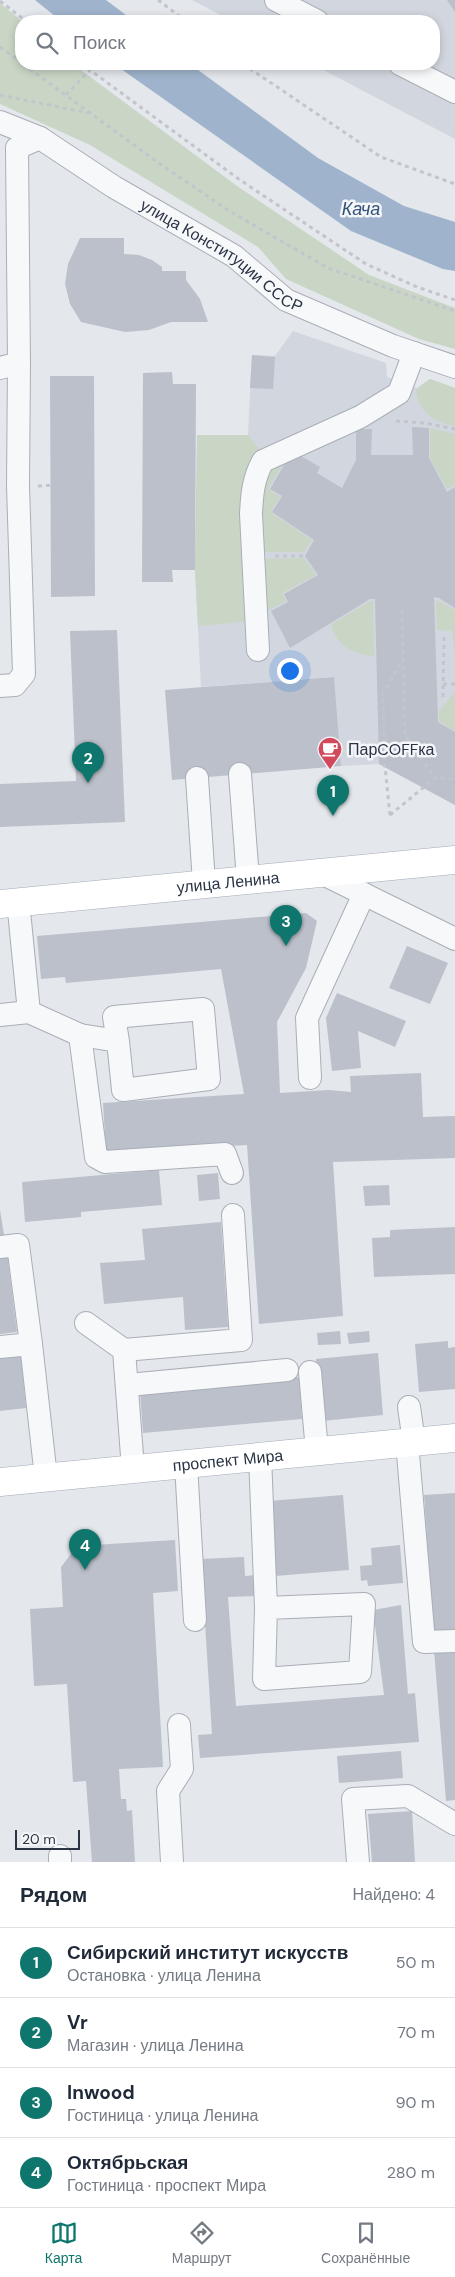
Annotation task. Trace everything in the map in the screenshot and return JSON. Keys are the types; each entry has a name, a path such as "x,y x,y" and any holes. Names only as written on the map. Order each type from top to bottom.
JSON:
{"main road":[{"name":"улица Ленина","path":"9,902 455,860"},
{"name":"проспект Мира","path":"0,1482 455,1438"}],"street":[{"path":"276,0 305,15"},
{"path":"412,70 455,92"},
{"name":"улица Конституции СССР","path":"0,122 40,138 114,187 234,256 286,300 393,346 455,366"},
{"path":"0,686 15,685 24,674 18,486 10,365 17,148 40,138"},
{"path":"258,650 253,556 252,493 255,474 263,462 360,418 399,393 414,353"},
{"path":"240,774 248,879"},
{"path":"197,778 204,883"},
{"path":"319,872 455,939"},
{"path":"310,1078 307,1018 364,894"},
{"path":"9,902 30,1012"},
{"path":"203,1009 209,1079 123,1090 118,1041 114,1017 203,1009"},
{"path":"0,1016 30,1012 80,1035 118,1041"},
{"path":"80,1035 96,1158 105,1162 225,1154 232,1173"},
{"path":"86,1323 124,1350 240,1340 234,1215"},
{"path":"0,1247 18,1245 46,1477"},
{"path":"0,1347 31,1344"},
{"path":"124,1350 133,1469"},
{"path":"128,1385 287,1370"},
{"path":"310,1372 316,1451"},
{"path":"409,1407 424,1642 455,1641"},
{"path":"260,1456 266,1608 264,1679 360,1672 364,1604 266,1608"},
{"path":"186,1464 194,1620"},
{"path":"172,1862 168,1791 182,1769 178,1725"},
{"path":"358,1862 353,1799 408,1796 455,1824"}],"path":[{"path":"158,0 178,15"},
{"path":"0,1 18,15"},
{"path":"0,47 15,58"},
{"path":"32,70 160,164 232,212 328,268 455,311"},
{"path":"66,95 90,70 240,180 366,264 417,287 455,300"},
{"path":"252,70 380,157 455,184"},
{"path":"0,95 92,114"},
{"path":"360,418 425,423 455,429"},
{"path":"253,556 305,556"},
{"path":"402,610 405,735 435,778"},
{"path":"443,697 444,636"},
{"path":"403,658 383,694 385,767 390,814 435,778 455,780"},
{"path":"443,684 455,684"}],"shaded area":[{"path":"192,0 455,0 455,139 323,70 440,70 440,15 221,15"},
{"path":"293,331 386,363 387,377 417,388 430,379 455,388 455,805 379,764 341,766 333,677 201,687 195,570 197,435 248,435 252,355 275,356"}],"green space":[{"path":"0,3 15,15 15,70 81,70 237,186 369,275 455,308 455,349 419,339 286,279 258,247 90,145 0,104"},
{"path":"430,379 455,388 455,426 434,419 420,404 416,390"},
{"path":"430,428 455,434 455,485 447,489 430,458"},
{"path":"197,435 248,435 260,450 248,478 252,621 198,626 195,570"},
{"path":"289,454 268,489 280,497 270,512 312,540 304,552 257,552 261,477"},
{"path":"304,558 316,575 282,593 286,601 271,609 262,610 258,559"},
{"path":"436,600 455,610 455,654 452,631 437,630"},
{"path":"373,601 374,656 347,648 338,639 331,625"},
{"path":"455,692 455,731 439,721 439,711"}],"water":[{"path":"35,0 106,0 126,15 54,15"},
{"name":"Кача","path":"123,70 198,70 318,158 404,206 455,222 455,271 443,269 351,231"}],"building":[{"path":"447,0 455,0 455,12"},
{"path":"80,238 124,238 124,254 139,255 152,260 162,267 162,271 186,271 186,280 200,299 208,322 171,322 149,330 125,332 81,322 70,304 65,284 68,264"},
{"path":"252,355 275,357 273,389 250,388"},
{"path":"172,372 173,384 196,384 195,570 172,570 173,582 142,582 143,373"},
{"path":"50,376 94,376 95,596 51,597"},
{"path":"412,427 429,428 429,458 447,492 455,487 455,608 434,597 438,722 455,732 455,805 379,764 375,599 370,599 290,648 271,611 288,602 284,594 318,575 305,556 314,540 272,512 282,496 270,489 292,451 320,467 317,473 342,488 356,460 356,429 372,429 371,455 413,455"},
{"path":"117,630 125,822 0,827 0,784 76,781 70,631"},
{"path":"334,677 341,766 172,780 165,690"},
{"path":"306,913 317,921 306,968 277,1022 280,1093 329,1090 351,1092 350,1076 421,1073 423,1117 455,1116 455,1158 333,1162 343,1316 259,1324 247,1145 106,1153 103,1103 244,1094 221,969 66,983 65,977 41,979 37,936"},
{"path":"407,946 448,963 430,1004 389,988"},
{"path":"337,993 406,1021 395,1047 358,1031 361,1068 332,1071 326,1018"},
{"path":"159,1170 162,1205 81,1212 81,1217 25,1222 22,1182"},
{"path":"218,1173 220,1199 199,1201 197,1175"},
{"path":"389,1185 390,1205 365,1206 363,1186"},
{"path":"0,1210 5,1241 0,1242"},
{"path":"221,1222 228,1327 185,1330 183,1297 104,1304 100,1263 145,1260 142,1229"},
{"path":"455,1227 455,1274 374,1277 372,1238 390,1237 390,1230"},
{"path":"7,1252 17,1332 0,1334 0,1253"},
{"path":"340,1331 341,1344 318,1345 317,1333"},
{"path":"369,1331 370,1342 349,1344 347,1333"},
{"path":"448,1341 448,1348 455,1347 455,1389 419,1392 415,1344"},
{"path":"378,1353 383,1415 322,1421 316,1359"},
{"path":"21,1354 26,1408 0,1411 0,1356"},
{"path":"299,1377 302,1419 143,1433 140,1392"},
{"path":"455,1493 455,1634 434,1635 424,1495"},
{"path":"343,1495 349,1570 275,1576 269,1501"},
{"path":"175,1540 178,1591 153,1593 163,1767 119,1769 121,1799 126,1799 127,1811 132,1810 135,1862 92,1862 86,1781 73,1782 67,1684 34,1686 30,1609 63,1607 61,1567 77,1546"},
{"path":"400,1545 403,1583 368,1586 367,1580 361,1581 360,1566 372,1565 371,1548"},
{"path":"244,1557 245,1576 256,1575 257,1596 228,1597 236,1706 384,1695 373,1610 401,1605 408,1694 415,1693 419,1742 200,1758 198,1735 212,1734 201,1559"},
{"path":"455,1649 455,1800 446,1801 434,1650"},
{"path":"401,1751 403,1778 339,1783 337,1756"},
{"path":"412,1811 415,1862 372,1862 368,1814"}],"place":[{"name":"ПарCOFFка","path":"330,770"},
{"name":"Vr","path":"88,783"},
{"name":"Сибирский институт искусств","path":"333,816"},
{"name":"Inwood","path":"286,946"},
{"name":"Октябрьская","path":"85,1570"}]}
